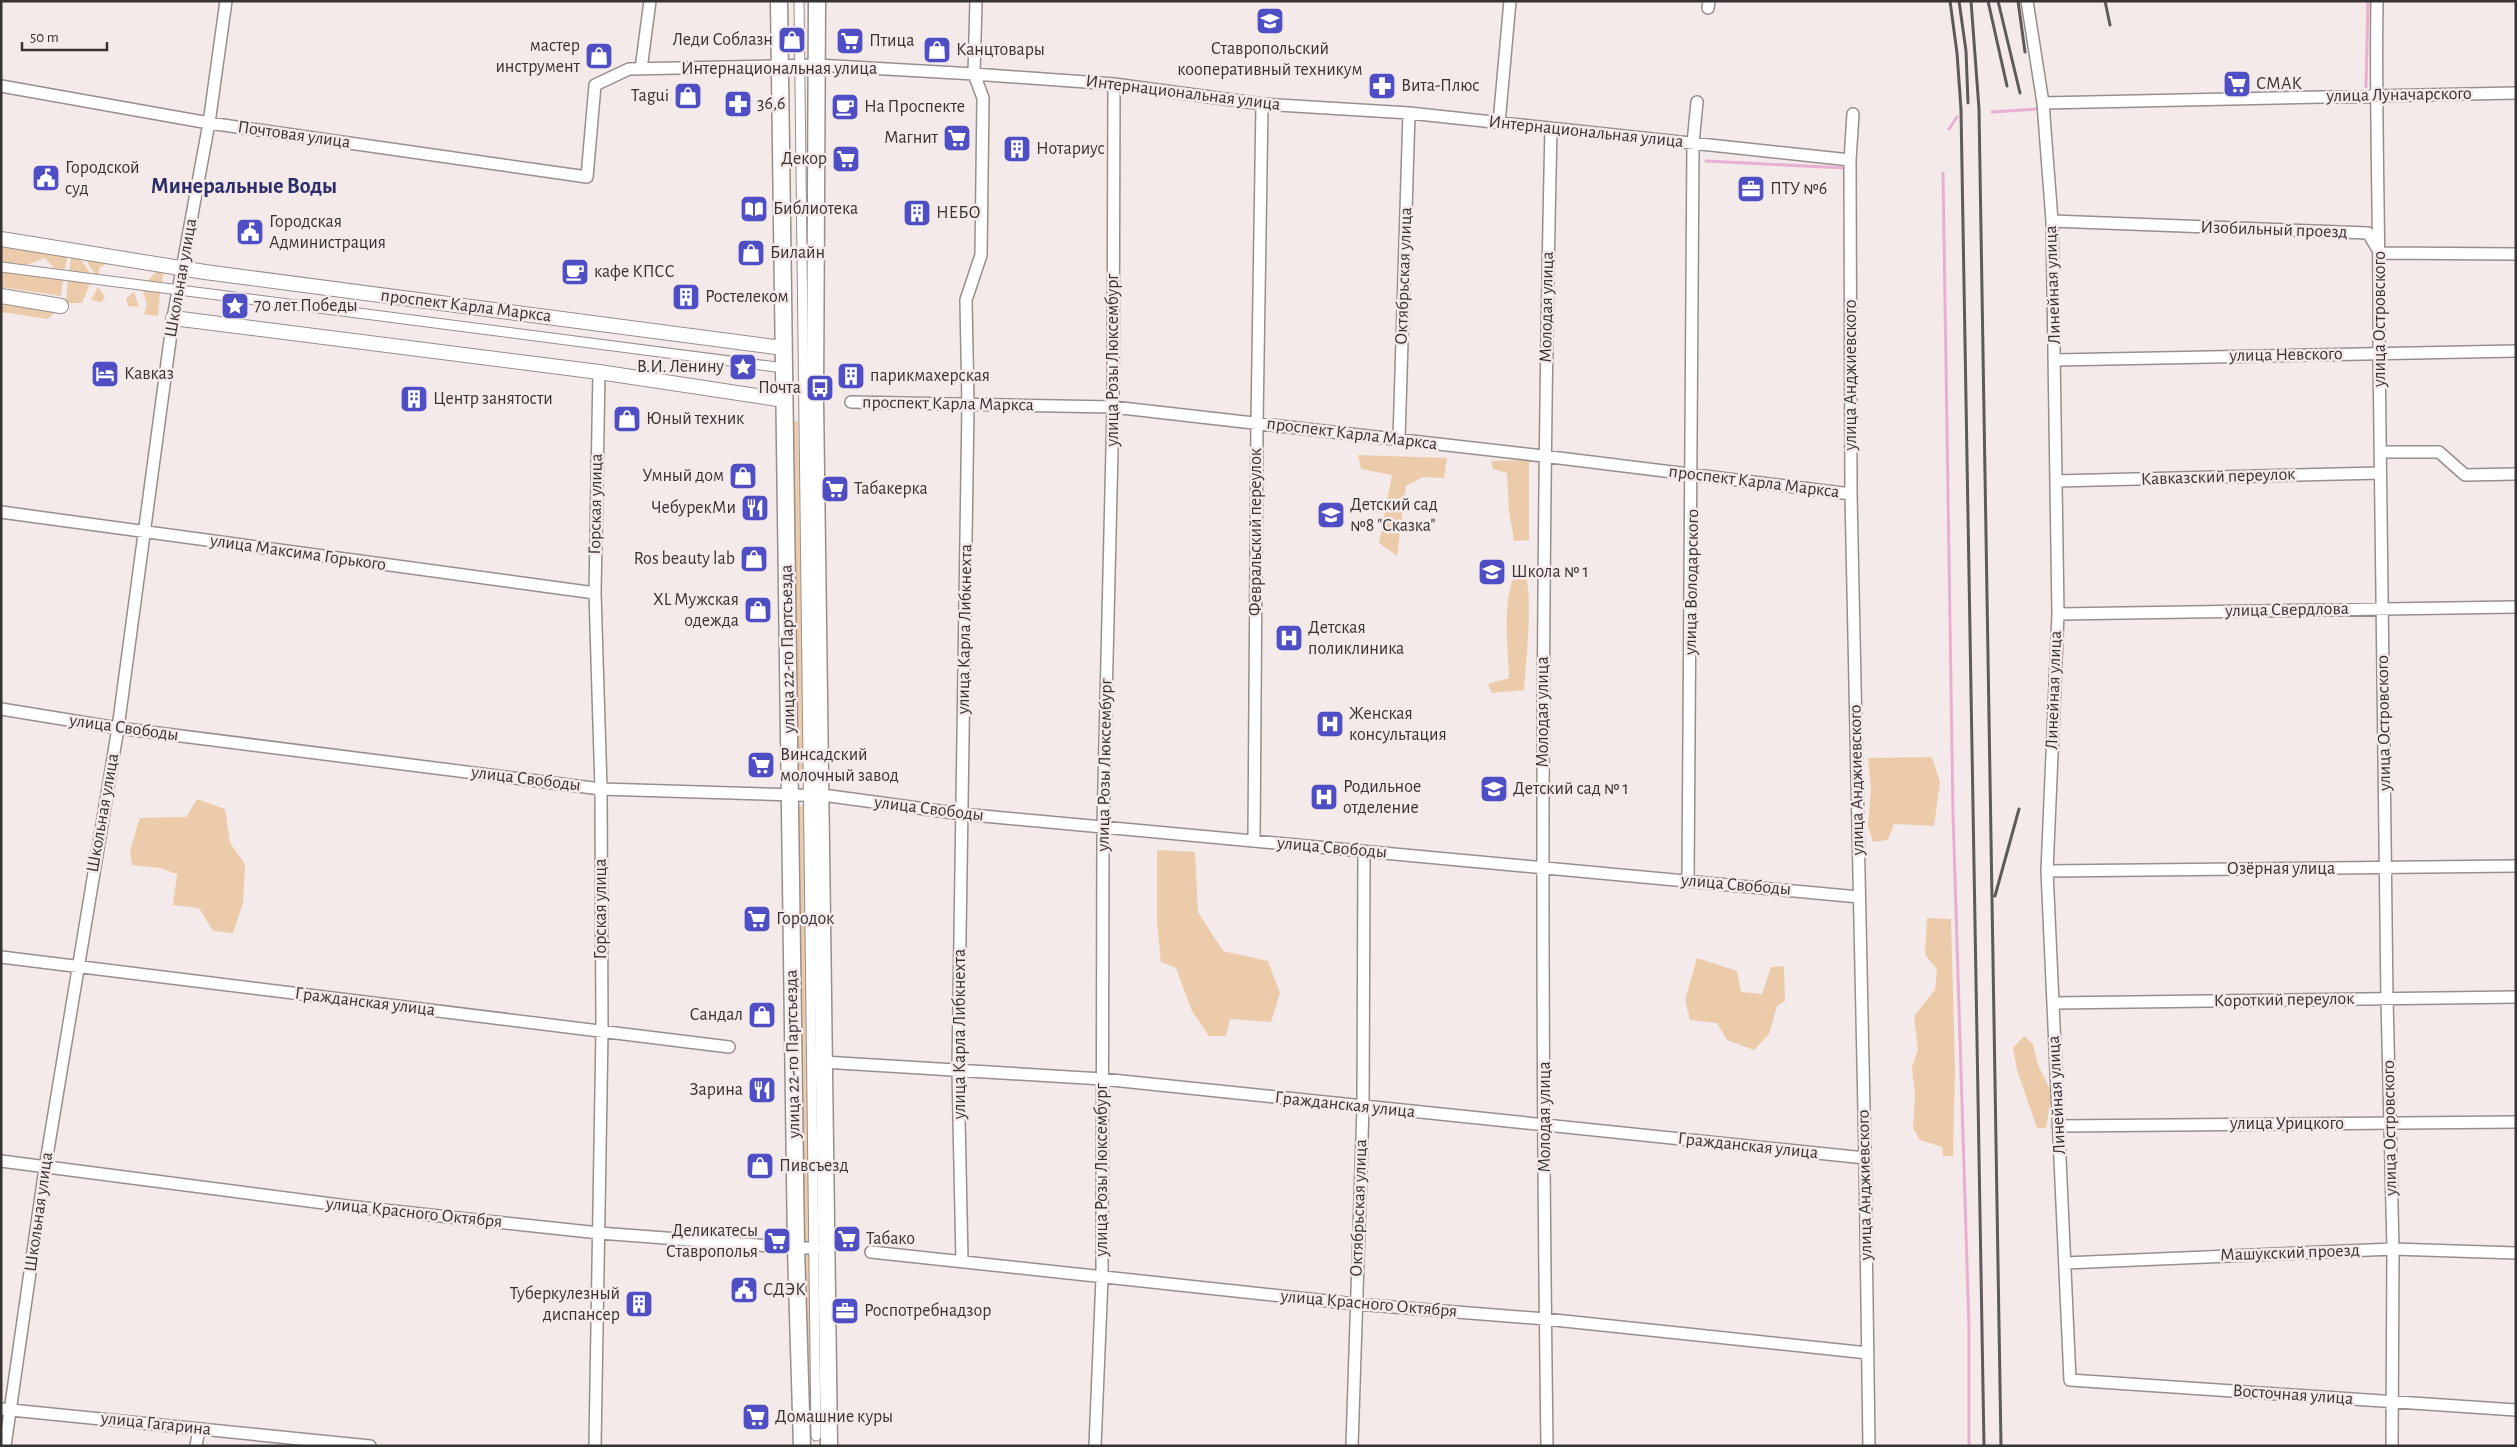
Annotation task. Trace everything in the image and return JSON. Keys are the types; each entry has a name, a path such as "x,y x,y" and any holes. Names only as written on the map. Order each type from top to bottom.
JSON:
{"main road":[{"name":"улица 22-го Партсъезда","path":"779,1 796,1248 802,1446"},
{"name":"улица 22-го Партсъезда","path":"818,1 814,796 823,1062 820,1248 829,1446"}],"street":[{"name":"Школьная улица","path":"5,1446 6,1410 77,968 118,728 173,318 208,122 226,1"},
{"path":"641,69 650,1"},
{"path":"799,1 814,796 820,1248 816,1436"},
{"name":"улица Карла Либкнехта","path":"962,1261 958,1070 968,405 966,300 981,255 983,98 974,74 976,1"},
{"path":"1499,123 1510,1"},
{"name":"Линейная улица","path":"2027,1 2043,103 2052,221 2058,614 2046,871 2070,1380"},
{"name":"улица Островского","path":"2377,1 2376,95 2380,253 2380,472 2392,1249 2392,1446"},
{"name":"Интернациональная улица","path":"587,177 595,85 629,69 817,65 1114,84 1262,104 1409,113 1850,160"},
{"name":"улица Розы Люксембург","path":"1095,1446 1102,1278 1103,827 1113,407 1114,84"},
{"name":"Почтовая улица","path":"1,86 208,122 587,177"},
{"name":"улица Луначарского","path":"2043,103 2376,95 2516,94"},
{"name":"улица Володарского","path":"1688,881 1693,474 1693,143 1697,102"},
{"name":"Февральский переулок","path":"1254,841 1257,423 1262,104"},
{"name":"Октябрьская улица","path":"1399,439 1409,113"},
{"name":"улица Анджиевского","path":"1853,114 1850,160 1851,494 1869,1446"},
{"name":"Молодая улица","path":"1547,1446 1543,867 1543,456 1551,128"},
{"name":"Изобильный проезд","path":"2052,221 2368,233 2380,253"},
{"name":"проспект Карла Маркса","path":"1,239 182,268 783,348"},
{"path":"2380,253 2516,254"},
{"name":"проспект Карла Маркса","path":"1,267 178,292 784,368"},
{"path":"1,296 62,306"},
{"path":"173,318 599,372 784,400"},
{"name":"улица Невского","path":"2055,360 2516,351"},
{"name":"Горская улица","path":"594,1446 602,1031 600,789 595,593 599,372"},
{"name":"проспект Карла Маркса","path":"851,402 1113,407 1399,439 1851,494"},
{"path":"2380,452 2439,452 2465,475 2516,474"},
{"name":"Кавказский переулок","path":"2056,482 2380,472"},
{"name":"улица Максима Горького","path":"1,512 595,593"},
{"name":"улица Свердлова","path":"2058,614 2516,607"},
{"name":"улица Свободы","path":"1,709 118,728 600,789 814,796 962,814 1859,897"},
{"name":"Октябрьская улица","path":"1352,1446 1362,1107 1364,851"},
{"name":"Озёрная улица","path":"2046,871 2516,866"},
{"name":"Гражданская улица","path":"1,957 77,968 729,1047"},
{"name":"Короткий переулок","path":"2053,1003 2516,996"},
{"name":"Гражданская улица","path":"823,1062 1102,1079 1546,1127 1865,1158"},
{"name":"улица Урицкого","path":"2058,1126 2516,1122"},
{"name":"улица Красного Октября","path":"1,1161 346,1206 599,1232 796,1248 820,1248"},
{"name":"Машукский проезд","path":"2065,1262 2392,1249 2516,1253"},
{"name":"улица Красного Октября","path":"871,1252 1356,1304 1545,1319 1868,1352"},
{"name":"Восточная улица","path":"2070,1380 2516,1410"},
{"name":"улица Гагарина","path":"6,1410 370,1446"},
{"path":"196,1446 199,1429"}],"shaded area":[{"path":"1,243 68,253 65,269 54,268 45,258 26,265 1,262"},
{"path":"72,252 76,252 90,273 69,271"},
{"path":"82,254 110,262 100,267 96,276"},
{"path":"165,268 161,285 146,282 159,269"},
{"path":"1,271 63,279 61,296 1,287"},
{"path":"68,279 90,283 82,303 66,303"},
{"path":"98,287 105,297 101,302 91,300"},
{"path":"143,291 160,292 158,316 144,314 147,305"},
{"path":"134,292 139,307 128,306 126,299"},
{"path":"1,299 53,309 54,313 48,319 1,312"},
{"path":"791,421 798,421 804,786 796,775"},
{"path":"1358,455 1447,458 1444,478 1423,477 1406,486 1397,556 1379,543 1392,475 1361,469"},
{"path":"1529,460 1529,540 1514,541 1509,511 1507,473 1493,469 1491,461"},
{"path":"1522,562 1526,574 1529,607 1524,690 1492,693 1488,684 1509,678 1508,602 1515,574"},
{"path":"1932,757 1940,782 1934,826 1894,824 1888,840 1873,842 1868,826 1871,787 1868,758"},
{"path":"197,799 225,809 230,843 245,864 243,903 233,933 213,931 199,908 173,905 177,874 160,868 132,865 130,850 140,818 186,817"},
{"path":"804,803 810,1241 804,1242 798,809"},
{"path":"1157,850 1195,852 1198,912 1223,951 1268,961 1280,993 1271,1022 1230,1019 1226,1036 1209,1036 1192,1011 1176,968 1161,962 1157,923"},
{"path":"1927,918 1951,919 1955,1068 1953,1156 1943,1156 1942,1147 1920,1140 1913,1128 1915,1096 1912,1067 1918,1049 1914,1016 1935,990 1937,969 1925,955"},
{"path":"1697,958 1737,971 1741,992 1762,994 1771,967 1784,966 1785,1001 1777,1006 1769,1034 1754,1050 1727,1040 1717,1023 1690,1020 1685,1000"},
{"path":"2024,1036 2033,1044 2038,1065 2052,1093 2046,1128 2037,1128 2017,1070 2013,1048"},
{"path":"810,1249 813,1435 807,1438 803,1250"}],"waterway":[{"path":"2366,87 2368,1"},
{"path":"1992,112 2036,109"},
{"path":"1949,129 1957,117"},
{"path":"1706,161 1845,168"},
{"path":"1943,173 1953,814 1969,1328 1969,1446"}],"railway":[{"path":"1950,1 1957,53 1961,109 1984,1446"},
{"path":"1959,1 1966,51 1968,103"},
{"path":"1971,1 1979,109 2001,1446"},
{"path":"1988,1 2007,86"},
{"path":"1998,1 2020,93"},
{"path":"2018,1 2025,52"},
{"path":"2105,1 2110,25"},
{"path":"1995,896 2019,809"}],"place":[{"name":"Ставропольский кооперативный техникум","path":"1270,21"},
{"name":"Леди Соблазн","path":"792,40"},
{"name":"Птица","path":"850,41"},
{"name":"Канцтовары","path":"937,50"},
{"name":"мастер инструмент","path":"599,56"},
{"name":"СМАК","path":"2237,84"},
{"name":"Вита-Плюс","path":"1382,86"},
{"name":"Tagui","path":"688,96"},
{"name":"36,6","path":"738,104"},
{"name":"На Проспекте","path":"845,107"},
{"name":"Магнит","path":"957,138"},
{"name":"Нотариус","path":"1017,149"},
{"name":"Декор","path":"846,159"},
{"name":"Городской суд","path":"46,178"},
{"name":"ПТУ №6","path":"1751,189"},
{"name":"Библиотека","path":"754,209"},
{"name":"НЕБО","path":"917,213"},
{"name":"Городская Администрация","path":"250,232"},
{"name":"Билайн","path":"751,253"},
{"name":"кафе КПСС","path":"575,272"},
{"name":"Ростелеком","path":"686,297"},
{"name":"70 лет Победы","path":"235,306"},
{"name":"В.И. Ленину","path":"743,367"},
{"name":"Кавказ","path":"105,374"},
{"name":"парикмахерская","path":"851,376"},
{"name":"Почта","path":"820,388"},
{"name":"Центр занятости","path":"414,399"},
{"name":"Юный техник","path":"627,419"},
{"name":"Умный дом","path":"743,476"},
{"name":"Табакерка","path":"835,489"},
{"name":"ЧебурекМи","path":"755,508"},
{"name":"Детский сад №8 \"Сказка\"","path":"1331,515"},
{"name":"Ros beauty lab","path":"754,559"},
{"name":"Школа № 1","path":"1492,572"},
{"name":"XL Мужская одежда","path":"758,610"},
{"name":"Детская поликлиника","path":"1289,638"},
{"name":"Женская консультация","path":"1330,724"},
{"name":"Винсадский молочный завод","path":"761,765"},
{"name":"Детский сад № 1","path":"1494,789"},
{"name":"Родильное отделение","path":"1324,797"},
{"name":"Городок","path":"757,919"},
{"name":"Сандал","path":"762,1015"},
{"name":"Зарина","path":"762,1090"},
{"name":"Пивсъезд","path":"760,1166"},
{"name":"Табако","path":"847,1239"},
{"name":"Деликатесы Ставрополья","path":"777,1241"},
{"name":"СДЭК","path":"744,1290"},
{"name":"Туберкулезный диспансер","path":"639,1304"},
{"name":"Роспотребнадзор","path":"845,1311"},
{"name":"Домашние куры","path":"756,1417"}],"district":[{"name":"Минеральные Воды","path":"244,186"}]}
